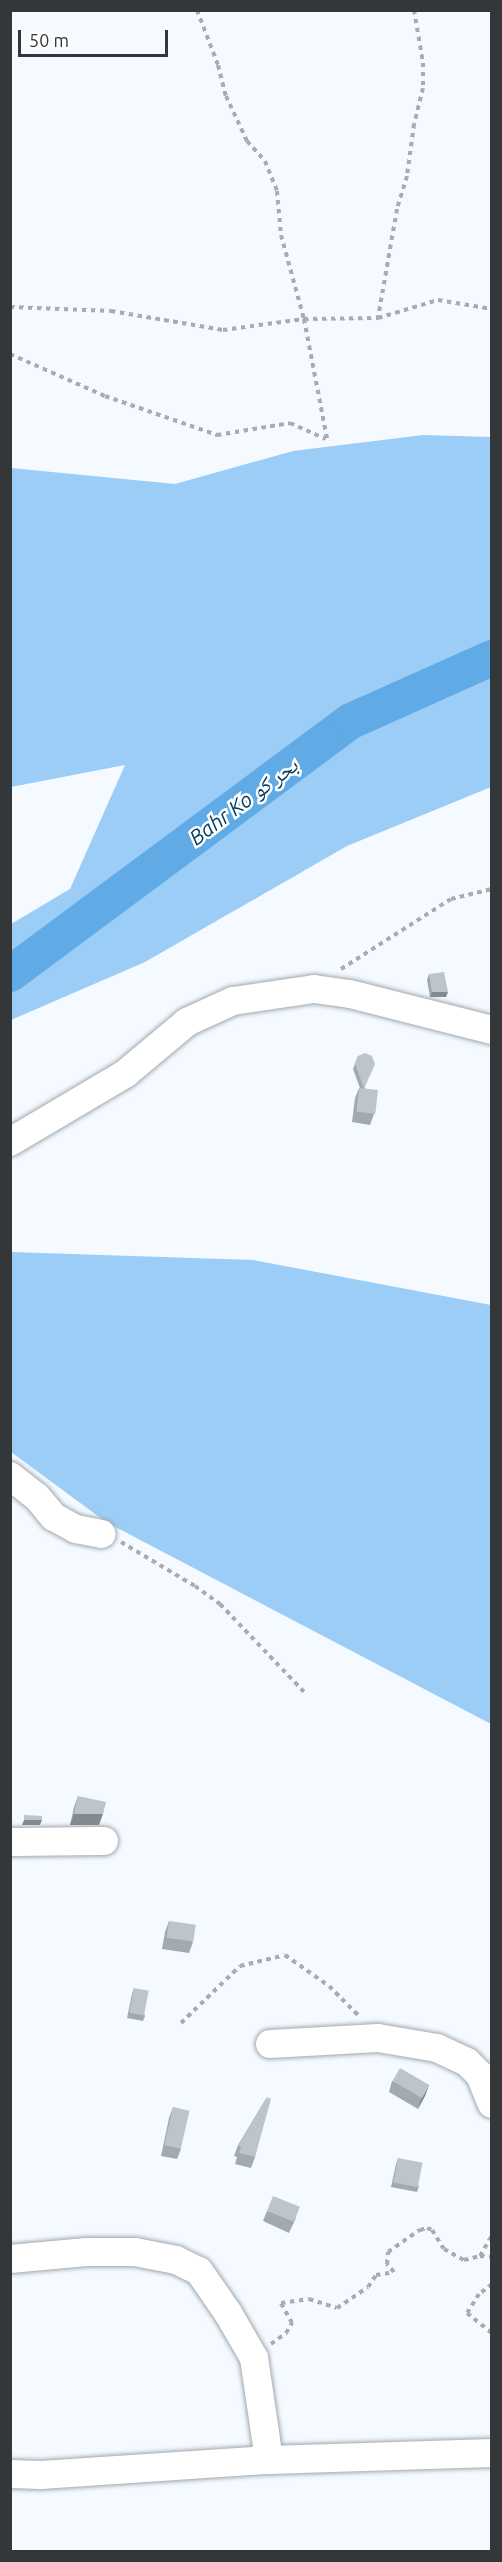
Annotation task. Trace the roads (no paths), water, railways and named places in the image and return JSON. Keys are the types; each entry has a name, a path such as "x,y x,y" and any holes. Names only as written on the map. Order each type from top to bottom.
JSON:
{"street":[{"path":"10,1142 125,1074 186,1022 233,1001 314,989 350,994 492,1030"},
{"path":"10,1476 37,1497 54,1517 76,1529 102,1534"},
{"path":"10,1842 104,1841"},
{"path":"270,2044 378,2038 421,2044 453,2053 480,2075 492,2104"},
{"path":"10,2259 87,2252 135,2252 176,2260 199,2271 228,2313 254,2358 269,2460"},
{"path":"10,2474 41,2475 269,2460 492,2453"}],"waterway":[{"name":"Bahr Ko بحر كو","path":"10,974 351,721 492,658"}]}
